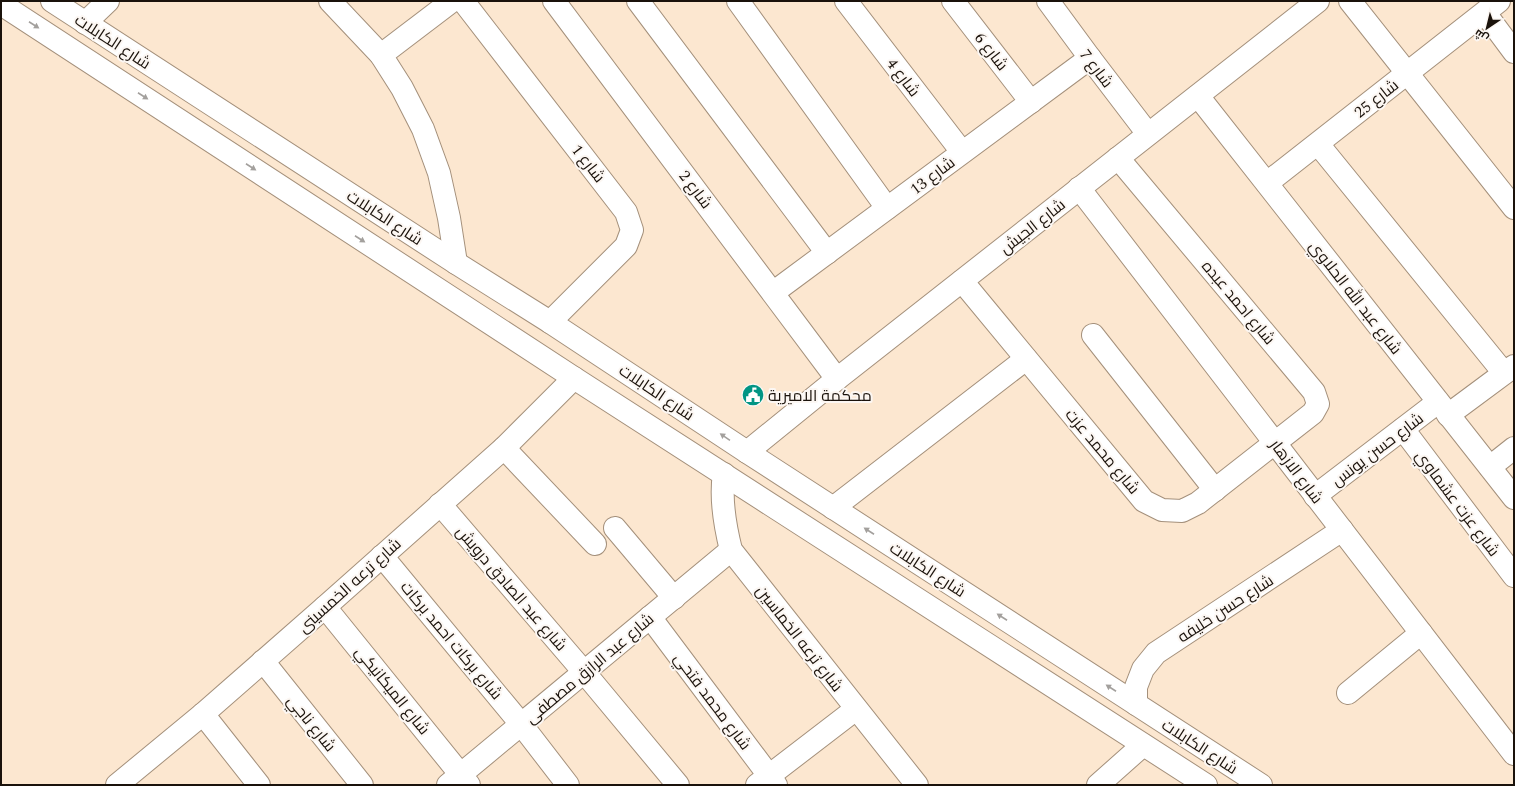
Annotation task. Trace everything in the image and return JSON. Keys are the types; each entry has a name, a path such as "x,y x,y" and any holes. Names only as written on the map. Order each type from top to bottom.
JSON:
{"street":[{"name":"شارع الكابلات","path":"52,1 456,263 550,322 747,452 1261,785"},
{"path":"85,23 108,1"},
{"path":"330,1 380,55 402,88 423,129 439,173 450,218 456,263"},
{"path":"380,55 452,1"},
{"name":"شارع 1","path":"463,1 626,212 632,230 626,246 550,322"},
{"name":"شارع 2","path":"554,1 838,379"},
{"path":"638,1 827,253"},
{"path":"738,1 887,208"},
{"name":"شارع 4","path":"846,1 962,152"},
{"name":"شارع 6","path":"953,1 1030,102"},
{"name":"شارع 7","path":"1048,1 1148,134"},
{"name":"شارع الجيش","path":"747,452 1318,1"},
{"path":"1350,1 1514,208"},
{"name":"شارع الكابلات","path":"1,4 574,378 1206,785"},
{"name":"شارع 25","path":"1266,184 1492,7 1514,52"},
{"name":"شارع 13","path":"774,292 1090,58"},
{"name":"شارع عبد الله الحلاوي","path":"1198,96 1514,498"},
{"path":"1318,144 1509,370"},
{"name":"شارع احمد عبده","path":"1118,158 1314,392 1318,404 1313,413 1275,443"},
{"name":"شارع الازهار","path":"1080,188 1514,754"},
{"name":"شارع محمد عزت","path":"962,281 1144,501 1162,510 1182,511 1198,503 1275,443"},
{"path":"1093,335 1214,490"},
{"path":"833,508 1026,359"},
{"name":"شارع حسن يونس","path":"1315,496 1403,430 1443,409 1509,370"},
{"name":"شارع ترعه الخمسينى","path":"117,785 203,714 504,448 574,378"},
{"name":"شارع عزت عشماوي","path":"1403,430 1514,576"},
{"path":"504,448 595,544"},
{"path":"1490,467 1514,448"},
{"name":"شارع ترعه الخماسين","path":"724,474 722,491 726,529 731,550 917,785"},
{"name":"شارع عبد الصادق درويش","path":"440,504 584,672 678,785"},
{"path":"615,528 674,598"},
{"name":"شارع حسن خليفه","path":"1136,704 1136,687 1143,668 1156,654 1342,530"},
{"name":"شارع عبد الرازق مصطفى","path":"459,781 521,724 731,550"},
{"name":"شارع بركات احمد بركات","path":"382,556 521,724 568,785"},
{"name":"شارع الميكانيكي","path":"325,607 459,781"},
{"name":"شارع محمد فتحي","path":"650,617 767,782"},
{"path":"1348,694 1421,633"},
{"name":"شارع ناجي","path":"263,661 362,785"},
{"path":"767,782 856,709"},
{"path":"203,714 259,785"},
{"path":"1098,785 1143,745"}],"place":[{"name":"محكمة الاميرية","path":"753,395"}]}
